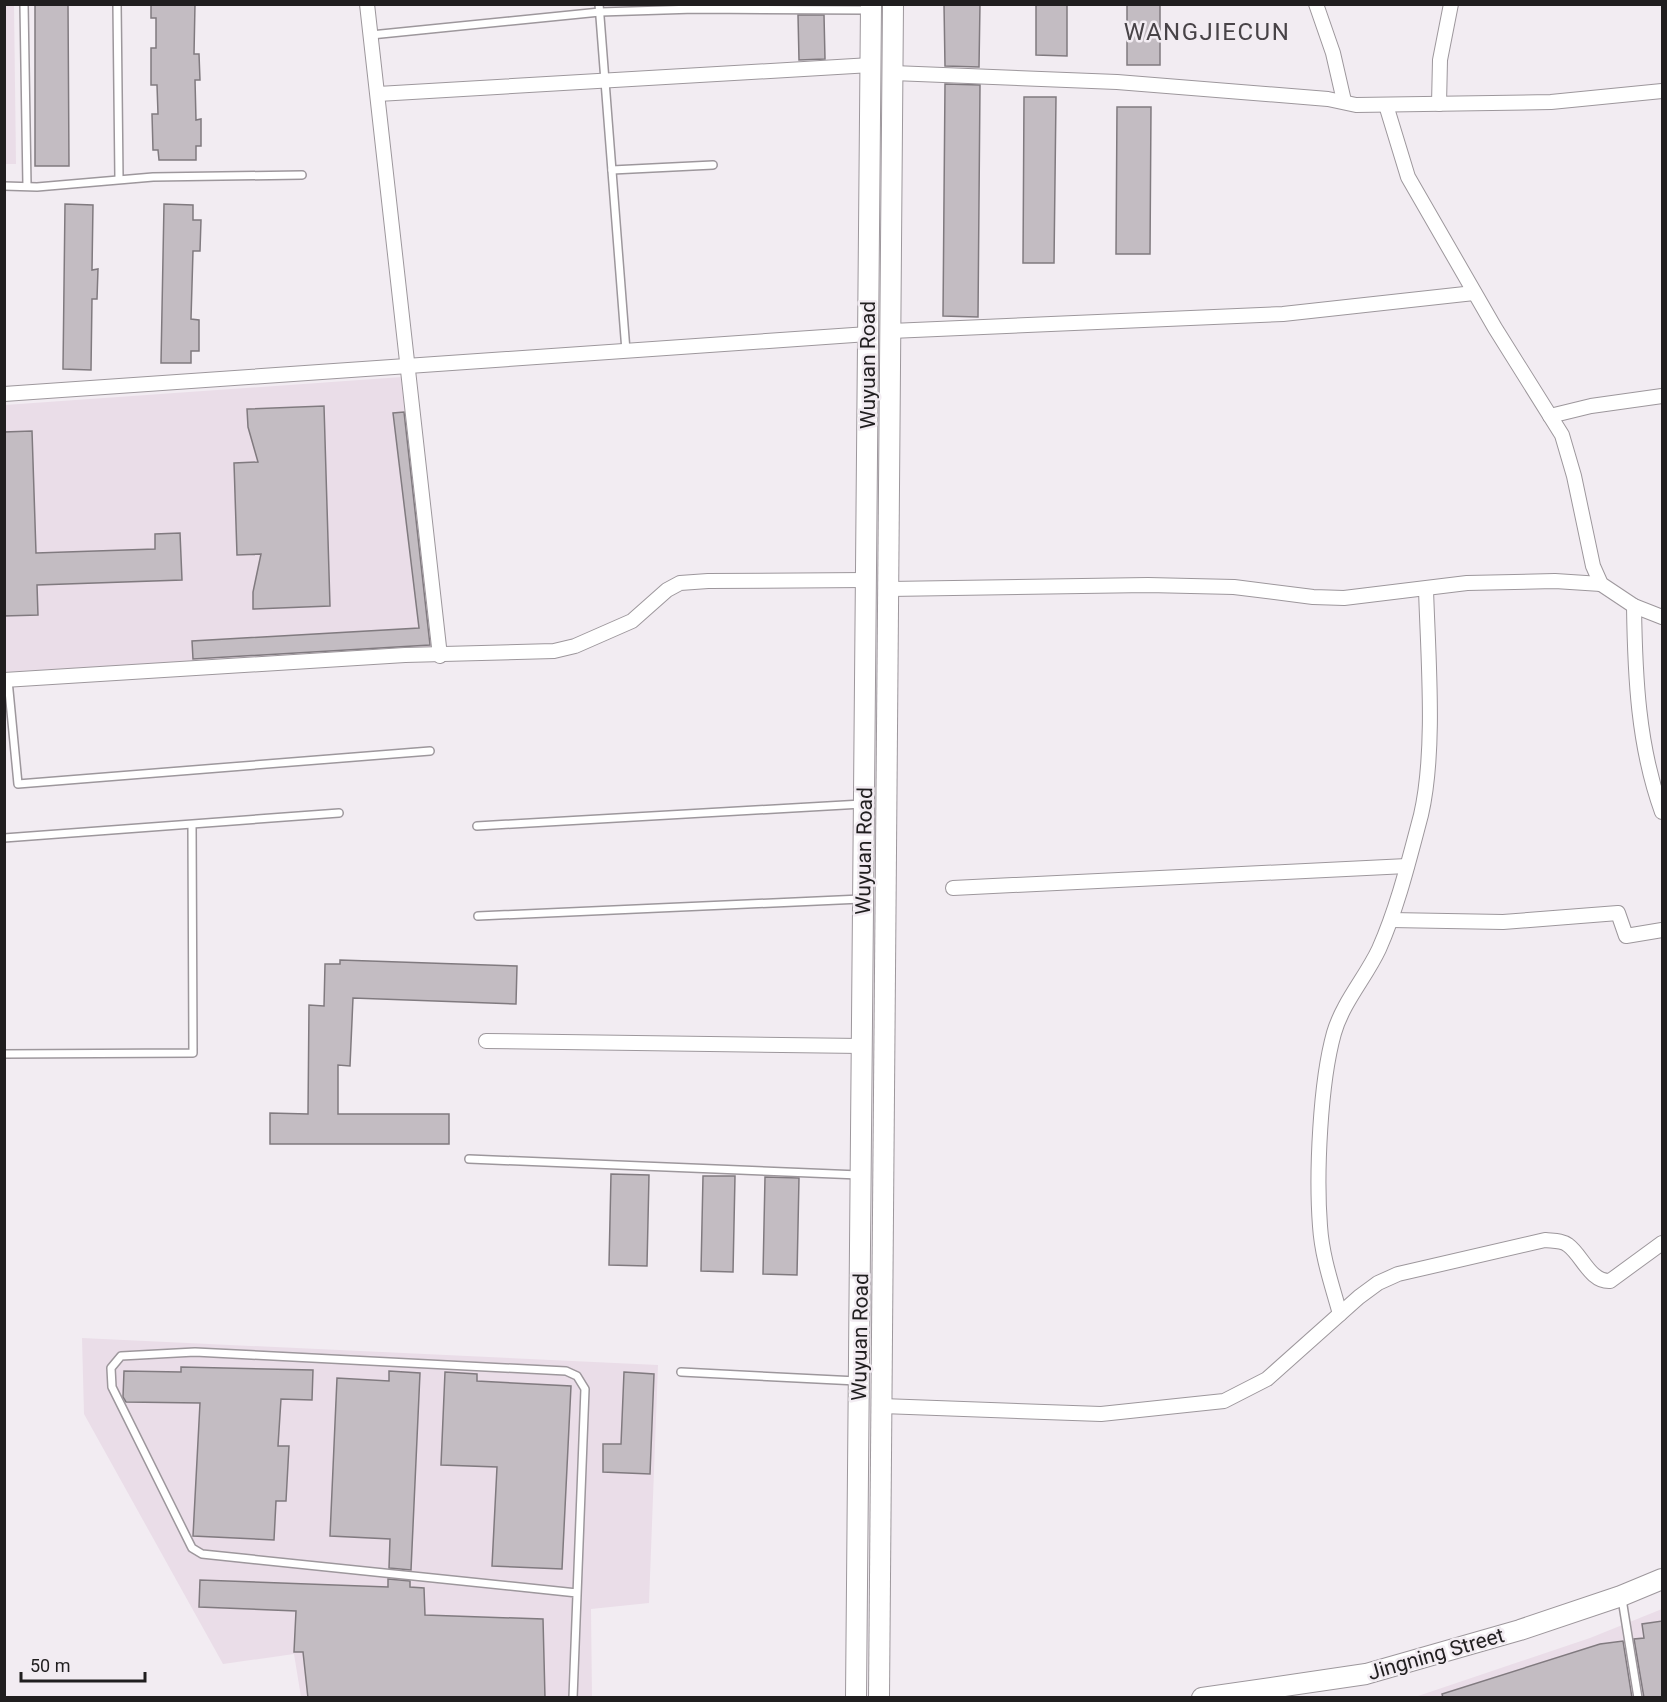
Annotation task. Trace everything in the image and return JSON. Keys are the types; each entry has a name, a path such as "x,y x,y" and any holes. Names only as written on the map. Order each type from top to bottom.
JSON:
{"main road":[{"name":"Wuyuan Road","path":"879,1698 893,4"},
{"name":"Wuyuan Road","path":"856,1698 871,7"},
{"name":"Jingning Street","path":"1202,1698 1366,1674 1520,1630 1621,1596 1662,1579"}],"street":[{"path":"367,4 440,656"},
{"path":"1316,4 1333,53 1344,102"},
{"path":"1439,104 1440,60 1451,4"},
{"path":"378,94 871,65"},
{"path":"893,73 1117,82 1344,102 1356,105 1551,102 1662,91"},
{"path":"1386,105 1408,177 1474,293 1562,435 1574,476 1593,566 1600,584"},
{"path":"891,331 1283,314 1474,293"},
{"path":"4,394 868,334"},
{"path":"1550,416 1591,406 1662,396"},
{"path":"6,680 405,655 440,656 554,651 575,646 632,621 667,590 680,583 866,580"},
{"path":"889,589 1148,585 1234,587 1313,597 1344,598 1467,583 1600,584 1634,606 1662,617"},
{"path":"1340,1314 1326,1266 1320,1226 1324,1091 1334,1032 1356,986 1378,951 1391,920 1421,812 1427,764 1429,701 1426,589"},
{"path":"1634,606 1635,676 1641,728 1652,784 1662,812"},
{"path":"953,888 1407,866"},
{"path":"1391,920 1503,922 1618,913 1626,936 1662,930"},
{"path":"486,1041 862,1046"},
{"path":"882,1406 1101,1414 1224,1401 1266,1379 1378,1283 1398,1274 1545,1240 1568,1244 1598,1279 1604,1282 1610,1281 1662,1243"}],"lane":[{"path":"24,4 27,186"},
{"path":"117,4 119,179"},
{"path":"371,35 600,8 871,7"},
{"path":"600,8 626,351"},
{"path":"612,170 713,165"},
{"path":"4,186 119,179 302,175"},
{"path":"6,680 18,784 430,751"},
{"path":"477,826 864,804"},
{"path":"4,838 339,813"},
{"path":"4,1054 193,1053 192,825"},
{"path":"478,916 864,899"},
{"path":"469,1159 861,1175"},
{"path":"573,1698 585,1389 577,1376 566,1371 195,1352 121,1356 111,1368 112,1387 117,1398 192,1548 202,1554 577,1593"},
{"path":"681,1372 859,1381"},
{"path":"1621,1596 1638,1698"}],"shaded area":[{"path":"4,5 14,5 16,164 5,164"},
{"path":"402,377 434,647 5,672 5,405"},
{"path":"82,1338 658,1365 649,1603 591,1609 592,1697 301,1697 294,1654 223,1664 84,1414"},
{"path":"1662,1609 1662,1697 1405,1698 1418,1696 1590,1638"}],"building":[{"path":"35,4 68,4 69,166 35,166"},
{"path":"151,4 195,4 194,54 199,54 200,80 195,80 196,120 201,119 201,146 196,146 196,160 159,160 158,150 153,150 152,114 158,114 157,85 151,85 151,48 156,48 156,18 151,18"},
{"path":"944,4 980,4 979,67 945,66"},
{"path":"1036,4 1067,4 1067,56 1036,55"},
{"path":"1127,4 1160,4 1160,65 1127,65"},
{"path":"798,15 824,15 825,59 799,60"},
{"path":"945,84 980,85 978,317 943,316"},
{"path":"1024,97 1056,97 1054,263 1023,263"},
{"path":"1117,107 1151,107 1150,254 1116,254"},
{"path":"65,204 93,205 92,270 98,269 97,299 92,299 91,370 63,369"},
{"path":"164,204 193,205 193,220 201,220 200,251 193,251 191,319 199,320 199,351 191,351 191,363 161,363"},
{"path":"324,406 330,606 253,609 253,592 261,554 237,555 234,463 258,462 248,427 247,409"},
{"path":"404,412 430,645 193,659 192,641 419,628 393,413"},
{"path":"32,431 36,553 155,549 155,534 180,533 182,580 37,585 38,615 4,616 4,432"},
{"path":"340,960 517,966 516,1004 353,998 350,1066 338,1065 338,1114 449,1114 449,1144 270,1144 270,1113 308,1114 309,1005 324,1006 325,964 340,964"},
{"path":"611,1174 649,1175 647,1266 609,1265"},
{"path":"703,1176 735,1176 733,1272 701,1271"},
{"path":"765,1177 799,1178 797,1275 763,1274"},
{"path":"181,1367 313,1370 312,1400 281,1399 278,1446 289,1446 286,1501 276,1501 274,1540 193,1536 200,1403 126,1402 123,1397 124,1371 181,1372"},
{"path":"389,1371 420,1373 411,1570 389,1568 390,1539 330,1536 337,1378 389,1381"},
{"path":"445,1372 477,1374 477,1381 571,1386 562,1569 492,1566 497,1467 441,1465"},
{"path":"624,1372 654,1374 650,1474 603,1472 603,1444 621,1444"},
{"path":"388,1579 410,1581 410,1587 424,1588 425,1615 543,1619 545,1698 308,1698 303,1652 294,1652 296,1611 199,1607 200,1580 388,1587"},
{"path":"1662,1621 1662,1698 1644,1698 1634,1639 1644,1638 1642,1624"},
{"path":"1623,1641 1632,1698 1443,1698 1442,1694 1600,1644"}],"district":[{"name":"WANGJIECUN","path":"1207,32"}]}
